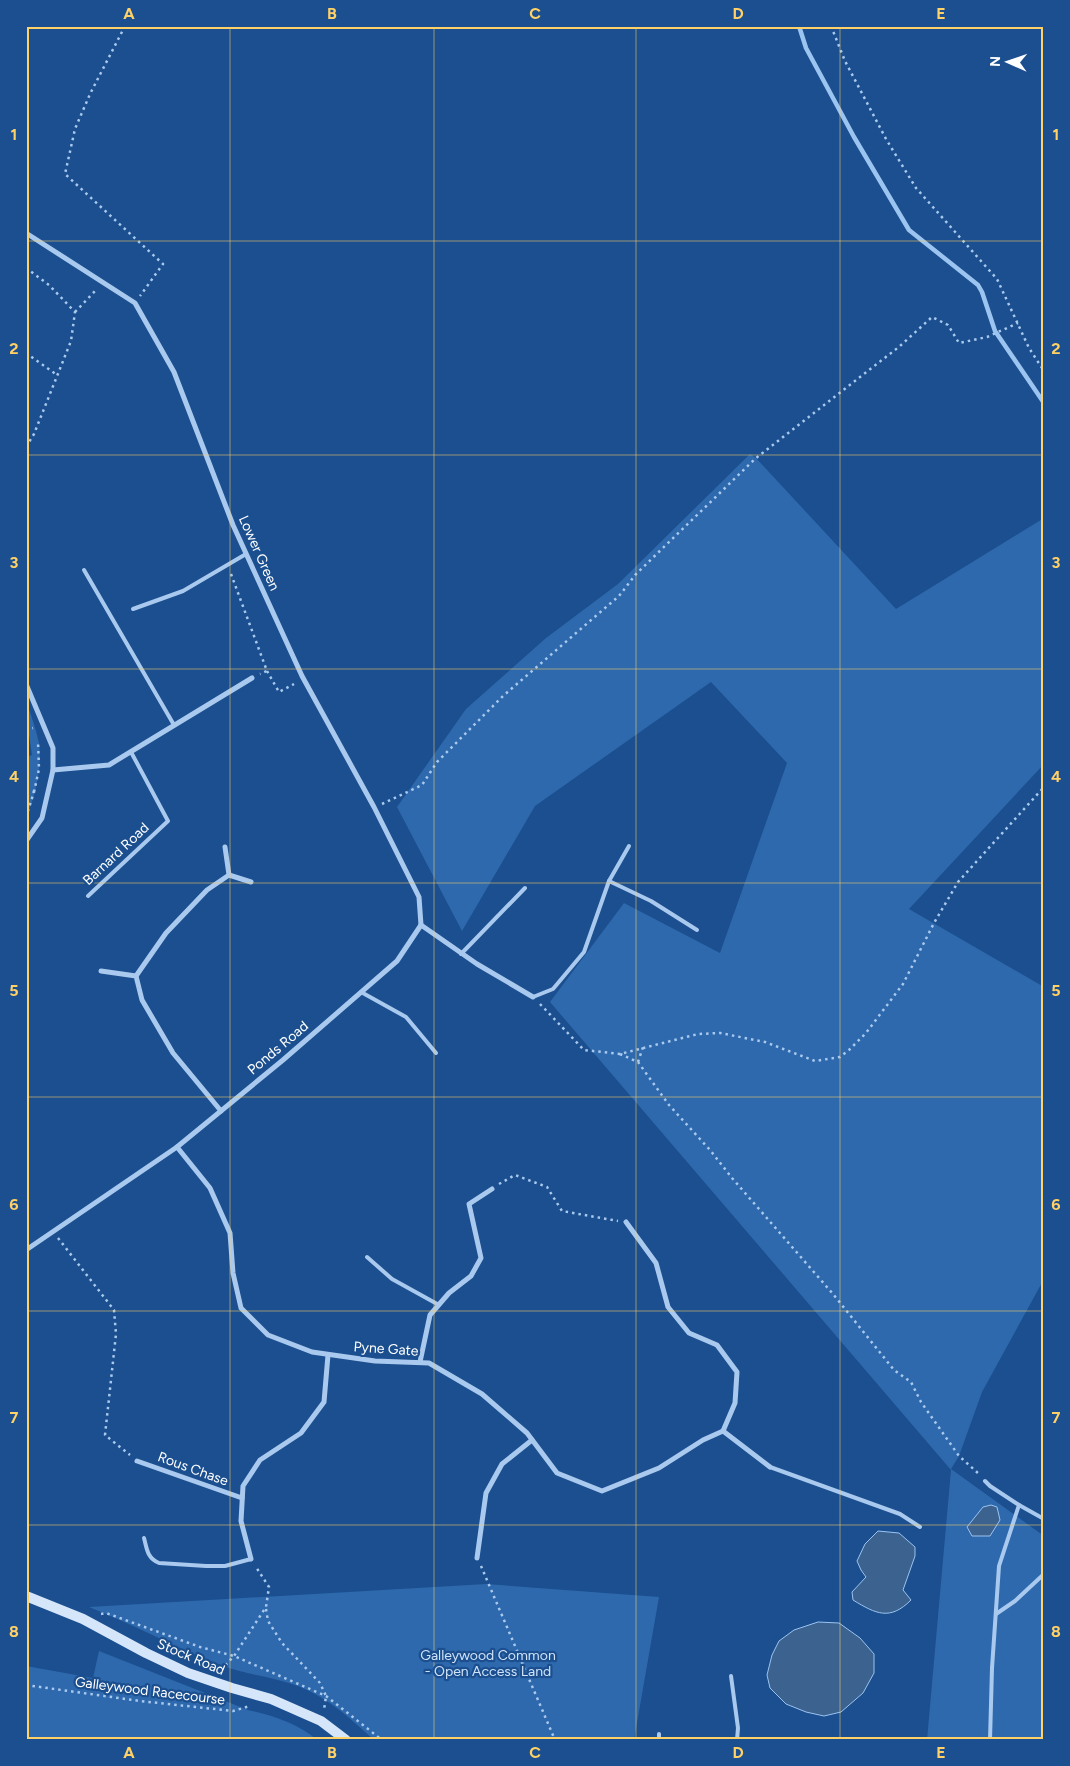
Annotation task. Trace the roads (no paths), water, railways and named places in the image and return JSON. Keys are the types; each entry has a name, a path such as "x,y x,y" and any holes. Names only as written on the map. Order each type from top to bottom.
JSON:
{"main road":[{"name":"Stock Road","path":"26,1596 83,1619 188,1673 271,1699 320,1721 346,1740"}],"street":[{"name":"Lower Green","path":"26,233 135,303 174,372 246,554 304,680 374,807 419,896 421,925"},
{"path":"53,770 109,765 252,678"},
{"path":"26,684 52,748 53,770 42,818 26,841"},
{"path":"225,847 229,875"},
{"path":"229,875 251,882"},
{"path":"221,1111 173,1053 142,1000 136,976 166,933 207,890 229,875"},
{"path":"421,925 461,954 533,997"},
{"name":"Ponds Road","path":"26,1250 177,1148 397,961 421,925"},
{"path":"102,971 136,976"},
{"name":"Pyne Gate","path":"177,1148 210,1188 230,1232 233,1272 241,1308 268,1335 312,1352 328,1355 375,1361 429,1363 482,1394 527,1433 557,1473 602,1491 658,1468 703,1440 723,1431"},
{"path":"420,1362 430,1315 449,1293 470,1276 481,1258 469,1204 492,1189"},
{"path":"626,1222 656,1263 668,1307 689,1333 717,1345 737,1372 735,1403 723,1431 770,1467"},
{"name":"Rous Chase","path":"251,1559 240,1520 242,1486 260,1460 301,1433 324,1402 328,1355"},
{"path":"477,1558 486,1493 502,1464 532,1440"},
{"name":"Rous Chase","path":"138,1461 242,1498"}],"lane":[{"path":"132,609 183,591 246,554"},
{"path":"84,570 174,726"},
{"name":"Barnard Road","path":"88,896 168,821 131,752"},
{"path":"533,997 553,990 584,952 609,881 630,846"},
{"path":"609,881 651,901 697,930"},
{"path":"461,954 525,888"},
{"path":"361,992 406,1017 436,1053"},
{"path":"367,1257 392,1279 439,1304"},
{"path":"770,1467 900,1514 920,1527"},
{"path":"985,1481 1044,1519"},
{"path":"990,1740 992,1668 999,1566 1019,1504"},
{"path":"144,1538 148,1555 159,1563 225,1566 251,1559"},
{"path":"996,1614 1044,1574"},
{"path":"730,1676 738,1728 737,1740"},
{"path":"659,1734 659,1740"}],"waterway":[{"path":"799,26 806,48 854,137 909,230 978,285 995,331 1044,403"}],"park label":[{"name":"Galleywood Common - Open Access Land","path":"488,1664"}]}
